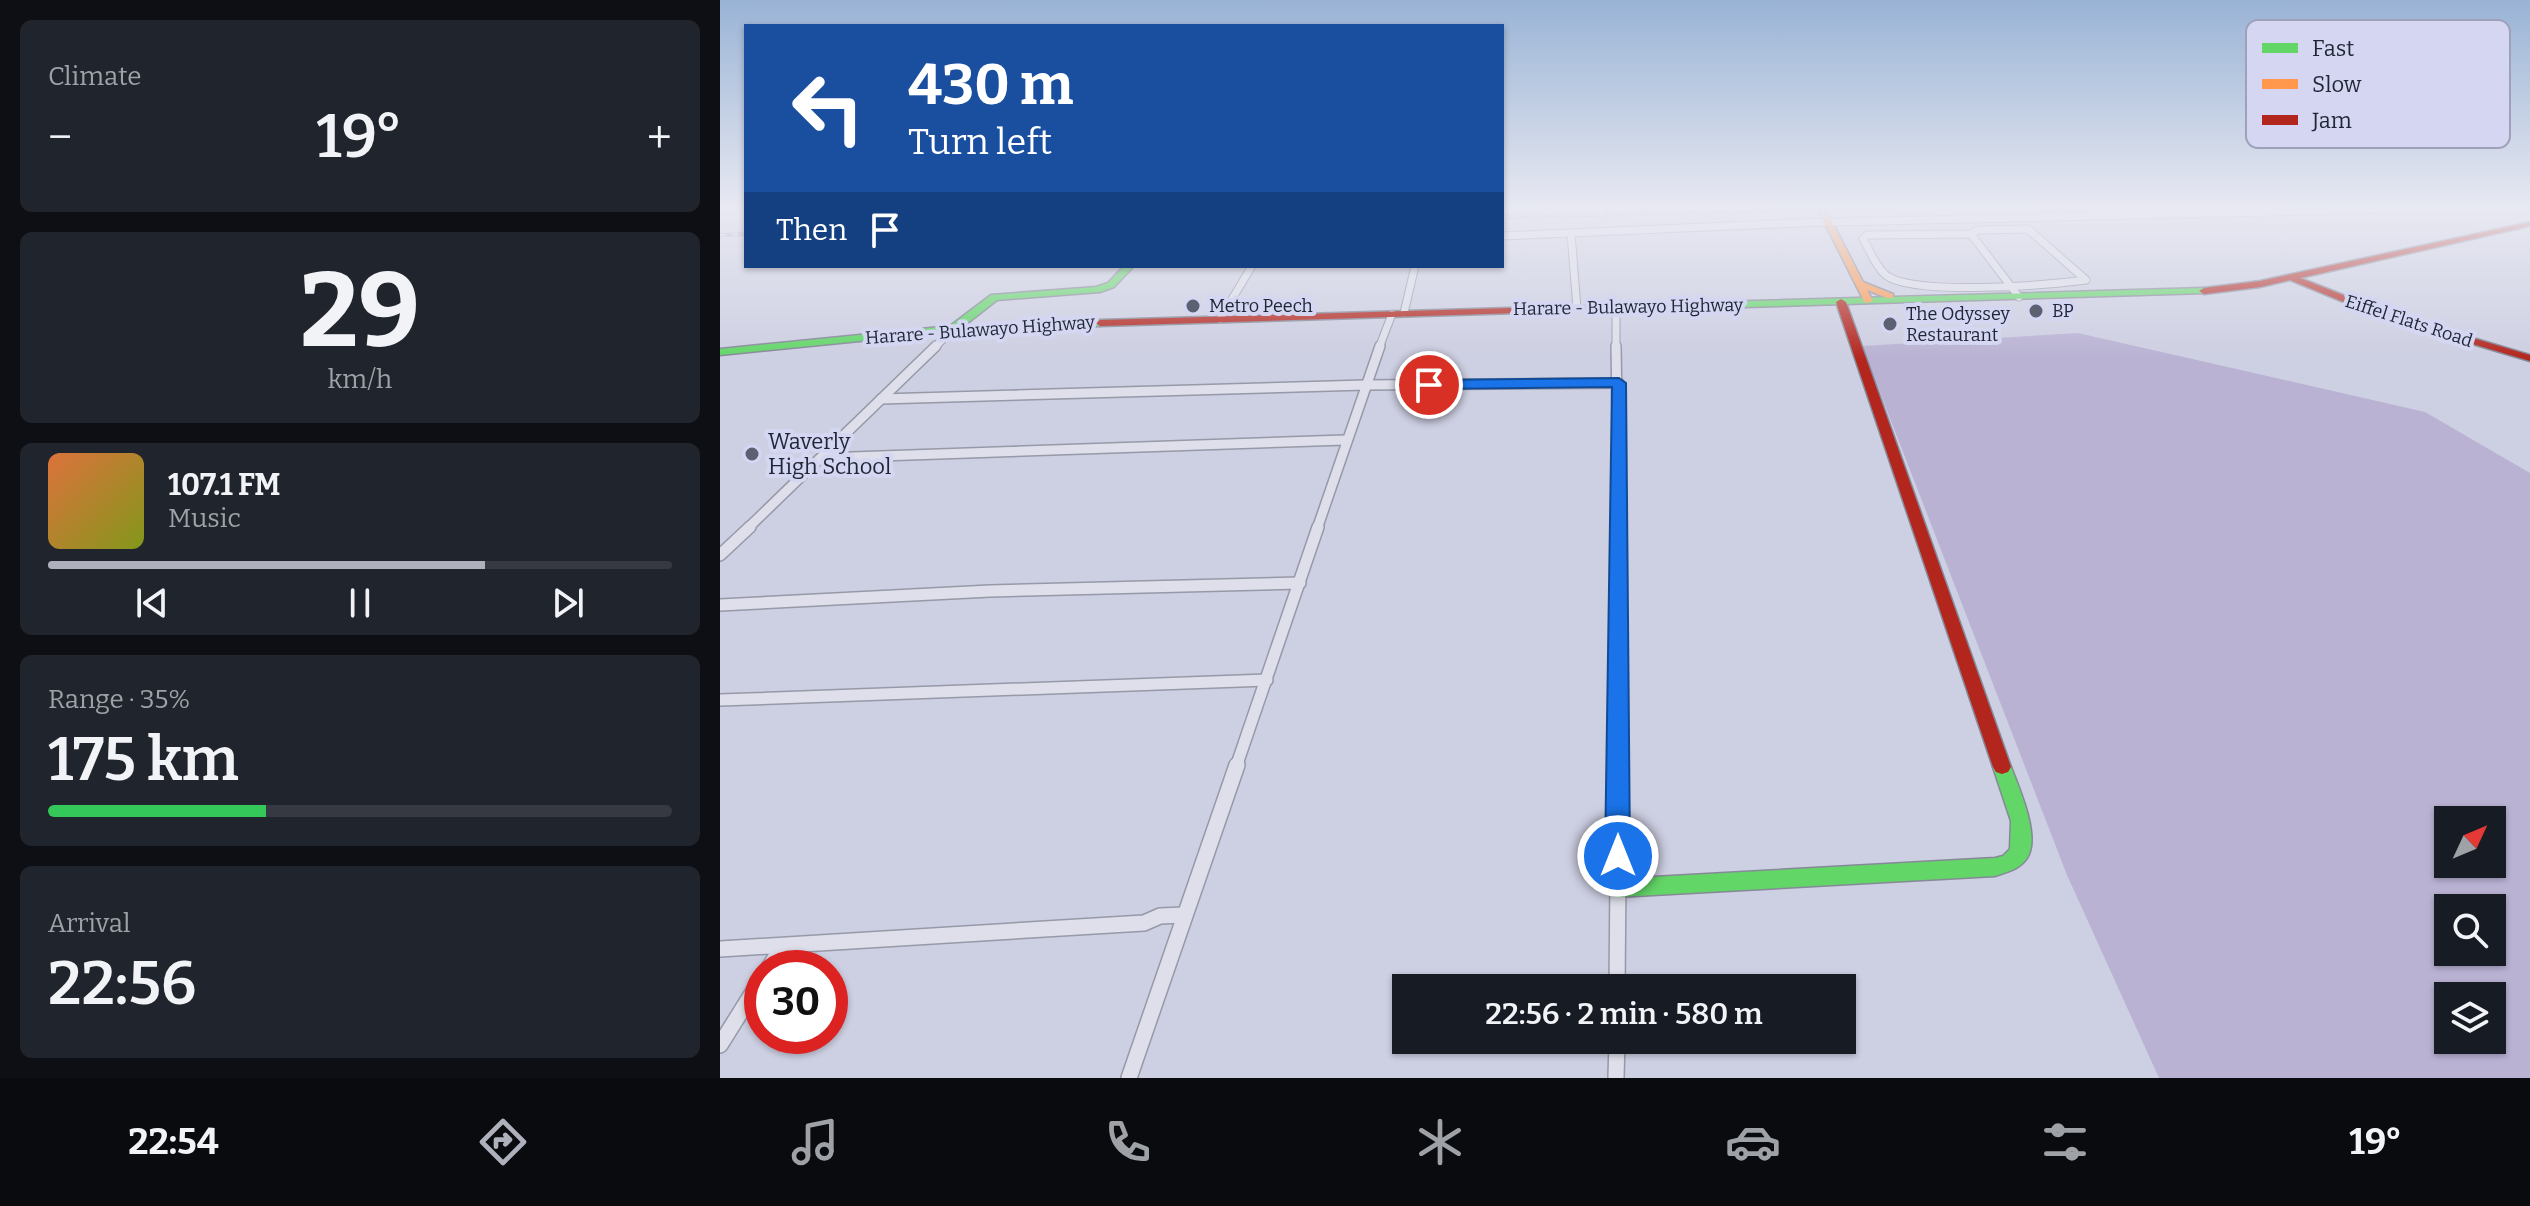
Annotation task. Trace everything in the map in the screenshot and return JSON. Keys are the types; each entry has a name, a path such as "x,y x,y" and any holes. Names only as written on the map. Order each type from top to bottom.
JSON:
{"main road":[{"path":"1846,258 1868,301"},
{"name":"Harare - Bulawayo Highway","path":"720,352 954,328 2194,292 2290,277 2375,258"},
{"path":"954,328 994,297 1097,290 1111,285 1127,268"},
{"name":"Eiffel Flats Road","path":"2290,277 2382,314 2530,358"},
{"path":"1858,283 1908,300"},
{"path":"1617,888 1995,867 2009,863 2020,853 2021,821 1841,302"}],"street":[{"path":"1573,258 1577,308"},
{"path":"1876,258 1887,276 1938,286 2086,279 2064,258"},
{"path":"1989,258 2019,297"},
{"path":"1220,319 1251,268"},
{"path":"1129,1078 1300,583 1345,440 1414,268"},
{"path":"1616,307 1619,383 1617,974"},
{"path":"720,555 954,328"},
{"path":"881,399 1365,385 1619,383"},
{"path":"823,458 1345,440"},
{"path":"720,605 990,591 1300,583"},
{"path":"720,700 1267,680"},
{"path":"720,949 1144,923 1160,916 1184,915"},
{"path":"720,1045 744,1007"},
{"path":"1616,1078 1617,1054"}],"shaded area":[{"path":"2078,333 2425,412 2530,473 2530,1078 2159,1078 2067,875 1862,346"}],"traffic: fast":[{"path":"954,328 994,297 1097,290 1111,285 1127,268"},
{"path":"1647,307 2204,291"},
{"path":"720,352 981,326 1100,323"},
{"path":"1617,888 1995,867 2009,863 2020,853 2021,821 2002,767"}],"traffic: slow":[{"path":"1846,258 1868,301"},
{"path":"1858,283 1890,296"}],"traffic: jam":[{"path":"2204,291 2260,284 2376,258"},
{"path":"2290,277 2382,314 2530,358"},
{"path":"1841,302 2002,767"},
{"path":"1100,323 1647,307"}],"place":[{"name":"Metro Peech","path":"1193,306"},
{"name":"BP","path":"2036,311"},
{"name":"The Odyssey Restaurant","path":"1890,324"},
{"name":"Waverly High School","path":"752,454"}],"route":[{"path":"1429,385 1619,383 1618,856"}]}
